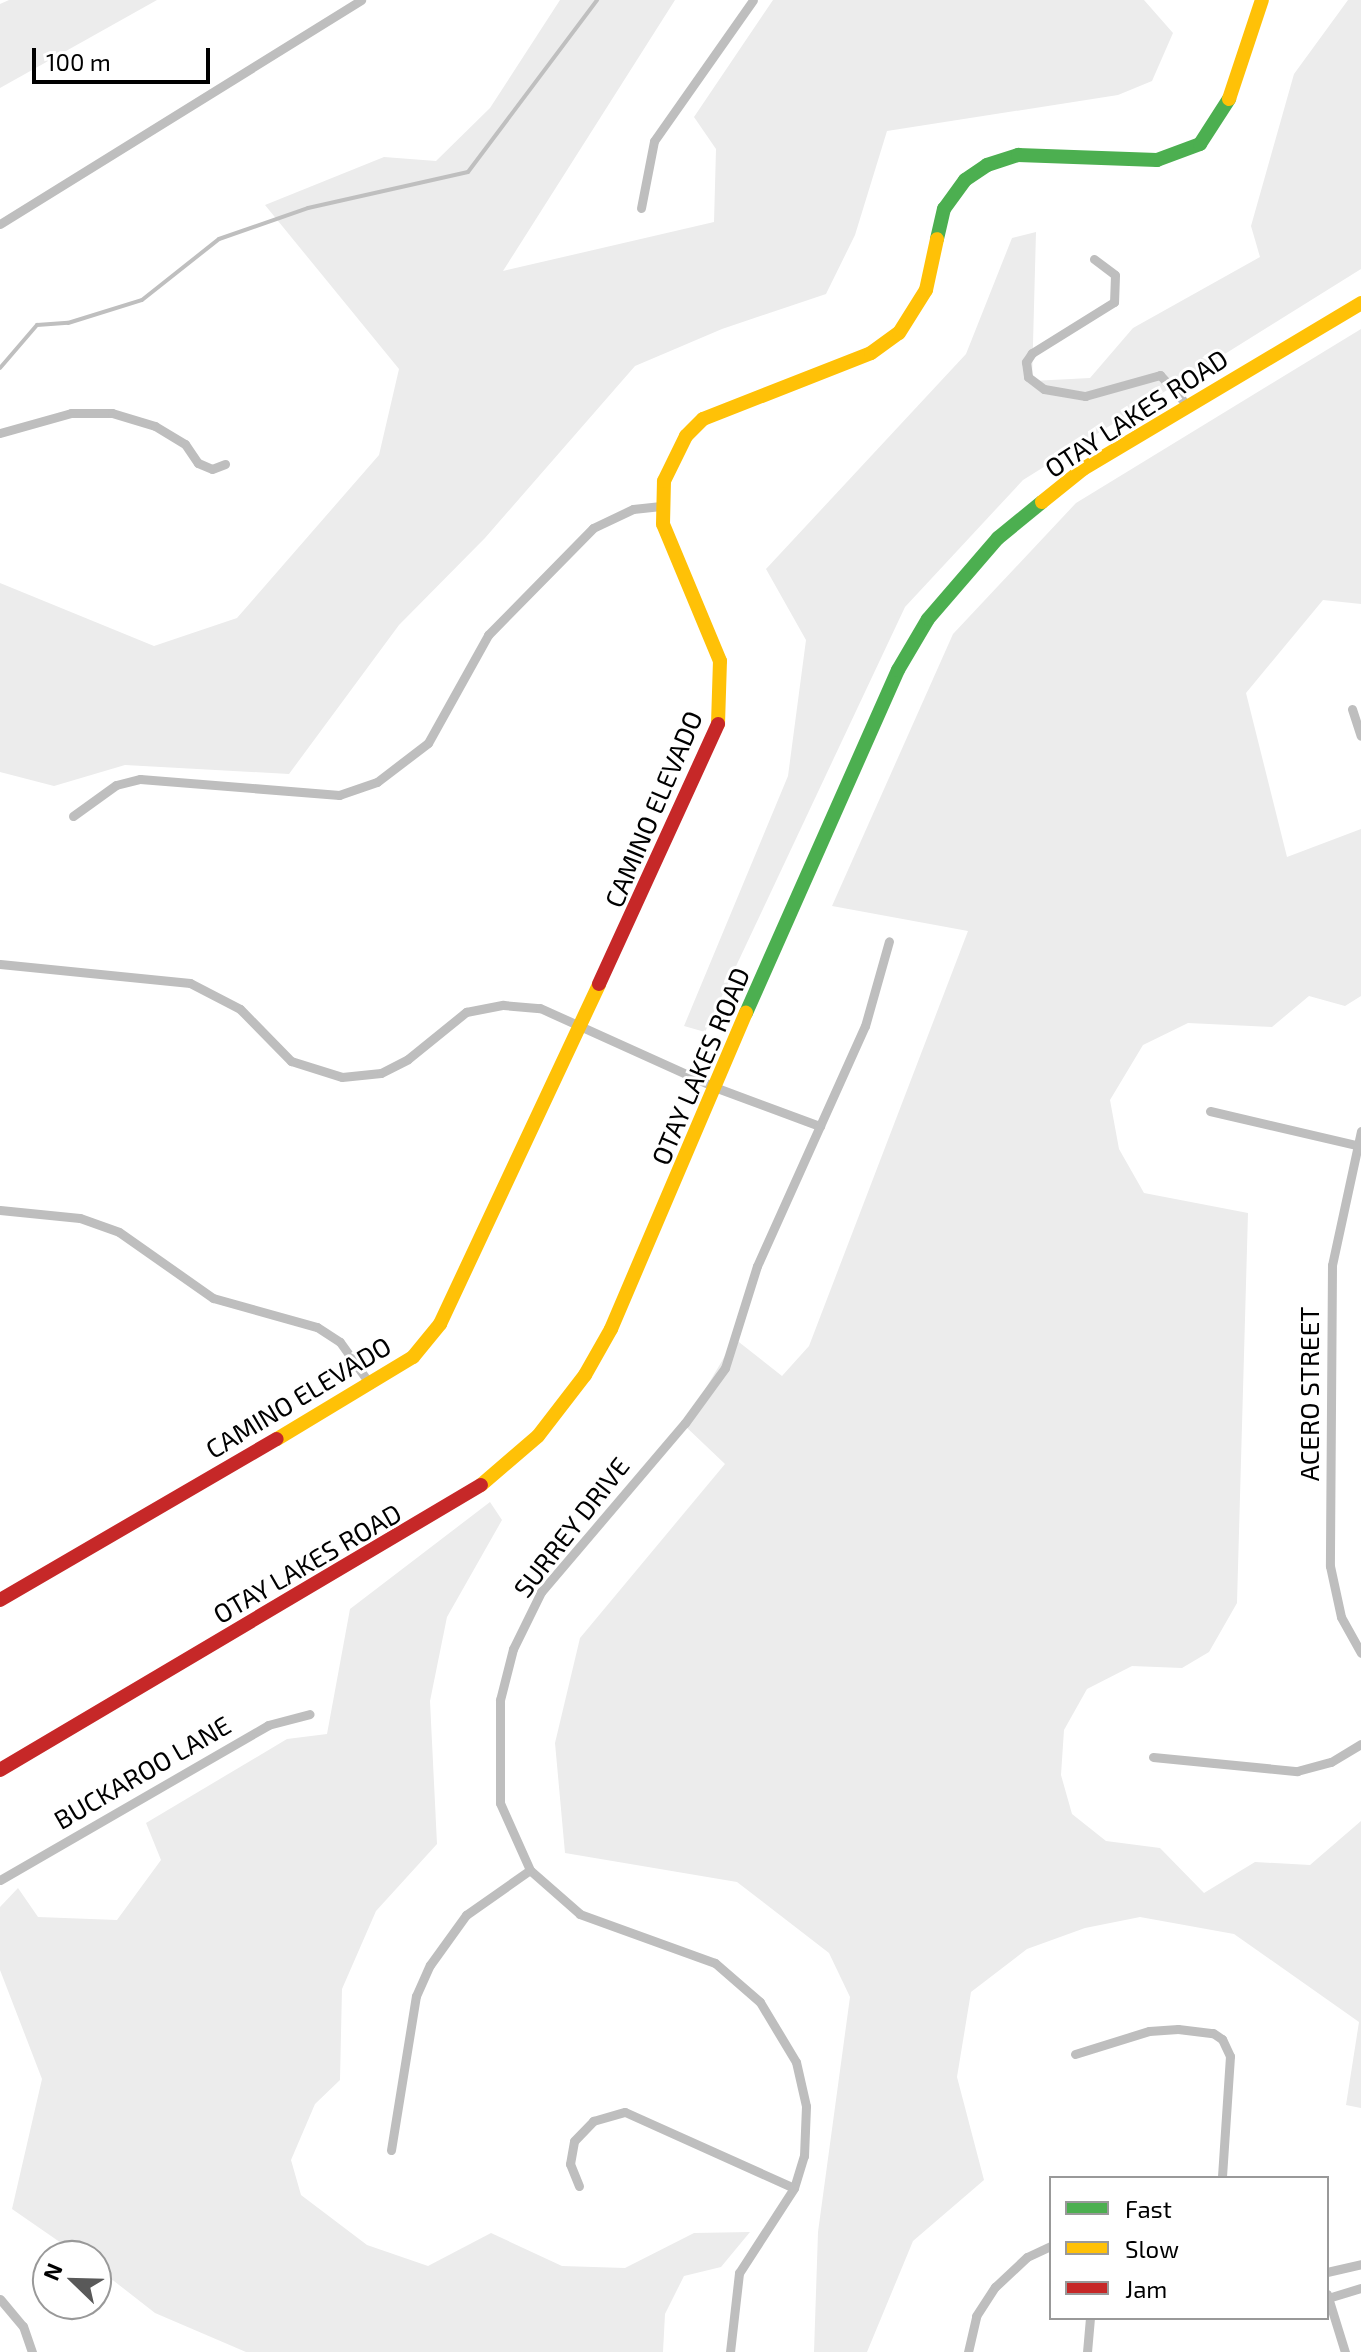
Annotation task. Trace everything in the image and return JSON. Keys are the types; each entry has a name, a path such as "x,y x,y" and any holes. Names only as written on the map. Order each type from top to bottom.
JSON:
{"street":[{"path":"1,219 361,0"},
{"path":"641,208 654,141 753,0"},
{"name":"CAMINO ELEVADO","path":"0,1600 370,1384 413,1357 440,1324 721,717 718,651 667,535 661,506 673,456 703,419 871,353 899,333 926,290 944,209 978,170 1018,155 1169,159 1200,144 1225,111 1262,0"},
{"path":"1094,259 1115,275 1114,302 1032,353 1026,362 1028,377 1044,389 1085,396 1160,375 1188,406"},
{"name":"OTAY LAKES ROAD","path":"0,1770 466,1497 521,1453 553,1418 599,1352 717,1088 830,817 898,670 928,619 998,538 1083,469 1361,303"},
{"path":"0,433 95,411 155,426 212,469 225,464"},
{"path":"73,816 116,785 140,779 339,795 377,782 428,743 488,635 593,528 633,509 661,506"},
{"path":"1352,709 1361,736"},
{"name":"SURREY DRIVE","path":"730,2352 739,2273 794,2188 806,2139 804,2091 791,2049 760,2002 715,1963 580,1914 530,1870 508,1831 497,1788 500,1700 513,1649 541,1592 685,1423 725,1368 757,1266 865,1026 889,941"},
{"path":"0,964 204,987 240,1009 291,1061 342,1077 381,1073 478,1008 528,1005 581,1025 717,1088 820,1126"},
{"path":"1210,1111 1360,1145"},
{"name":"ACERO STREET","path":"1361,1131 1332,1265 1330,1566 1341,1617 1361,1653"},
{"path":"0,1210 80,1218 119,1232 213,1298 317,1327 340,1342 370,1384"},
{"name":"BUCKAROO LANE","path":"0,1880 268,1725 310,1714"},
{"path":"1153,1757 1293,1771 1331,1762 1361,1744"},
{"path":"391,2150 416,1996 430,1965 466,1915 530,1870"},
{"path":"1075,2054 1149,2031 1190,2030 1222,2039 1230,2056 1222,2176"},
{"path":"579,2186 570,2164 574,2141 593,2121 625,2112 794,2188"},
{"path":"968,2352 976,2316 995,2287 1027,2257 1049,2247"},
{"path":"1329,2272 1361,2264"},
{"path":"1329,2296 1361,2288"},
{"path":"0,2299 23,2326 32,2352"},
{"path":"1329,2299 1345,2352"},
{"path":"1087,2352 1090,2320"}],"shaded area":[{"path":"9,0 157,0 0,88 0,4"},
{"path":"560,0 675,0 503,271 714,222 716,149 694,117 773,0 1144,0 1173,33 1152,81 1118,95 887,131 855,235 826,294 722,329 635,366 485,538 399,625 289,774 125,765 54,786 0,772 0,583 154,646 237,618 379,455 399,369 265,205 384,157 436,161 490,108"},
{"path":"1348,0 1361,0 1361,269 1023,480 905,607 705,1032 684,1026 788,776 806,640 766,569 966,354 1012,238 1036,232 1032,381 1090,378 1133,328 1260,257 1251,226 1294,74"},
{"path":"1361,329 1361,604 1323,600 1246,693 1287,857 1361,829 1361,996 1345,1006 1309,996 1272,1027 1188,1023 1143,1045 1110,1100 1119,1149 1144,1193 1248,1213 1237,1603 1209,1652 1182,1668 1132,1666 1087,1689 1064,1730 1061,1775 1072,1814 1106,1841 1160,1848 1204,1893 1255,1862 1310,1865 1361,1821 1361,2108 1346,2105 1359,2022 1234,1934 1140,1917 1085,1928 1027,1949 971,1992 957,2077 984,2180 913,2241 867,2352 814,2352 818,2232 850,1997 829,1953 737,1882 565,1853 555,1743 580,1638 725,1464 684,1425 735,1339 782,1376 809,1346 968,931 832,906 953,634 1076,503"},
{"path":"490,1502 502,1520 447,1617 430,1701 437,1844 376,1911 342,1989 340,2080 315,2104 291,2160 301,2195 367,2245 428,2266 491,2233 562,2266 625,2268 694,2233 750,2232 721,2267 684,2276 665,2314 663,2352 246,2352 155,2313 112,2279 112,2240 57,2240 12,2209 42,2079 0,1970 0,1907 18,1888 38,1917 117,1920 161,1860 146,1823 287,1739 327,1734 350,1609"}],"waterway":[{"path":"0,368 37,325 68,323 142,300 219,239 308,208 468,172 597,0"}],"traffic: fast":[{"path":"937,239 944,209 965,180 987,165 1018,155 1157,160 1200,144 1229,99"},
{"path":"746,1013 898,670 928,619 998,538 1042,502"}],"traffic: slow":[{"path":"1229,99 1262,0"},
{"path":"718,724 720,661 663,524 664,481 686,436 703,419 871,353 899,333 926,290 937,239"},
{"path":"1042,502 1083,469 1361,303"},
{"path":"277,1439 413,1357 440,1324 599,984"},
{"path":"481,1485 538,1436 585,1375 611,1329 746,1013"}],"traffic: jam":[{"path":"599,984 718,724"},
{"path":"0,1600 277,1439"},
{"path":"0,1770 481,1485"}]}
